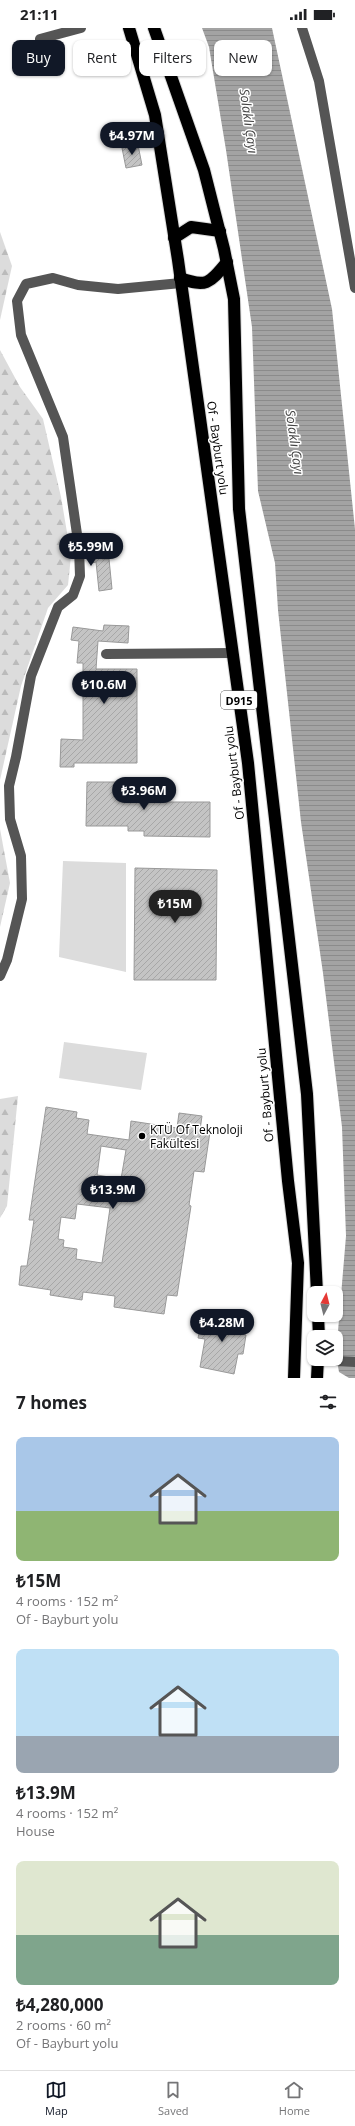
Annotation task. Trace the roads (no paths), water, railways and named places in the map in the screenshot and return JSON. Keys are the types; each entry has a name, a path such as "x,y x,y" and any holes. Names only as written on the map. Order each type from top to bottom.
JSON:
{"highway":[{"name":"Of - Bayburt yolu","path":"129,28 155,115 181,281 248,764 287,1173 298,1262 294,1378"},
{"name":"Of - Bayburt yolu","path":"154,28 204,170 220,231 234,299 239,509 307,1094 317,1286"},
{"path":"174,238 191,227 220,231"},
{"path":"181,281 198,285 213,280 227,262"},
{"path":"317,1378 320,1366"}],"street":[{"path":"40,39 81,28"},
{"path":"302,28 319,81 355,288"},
{"path":"0,976 7,960 22,899 21,856 10,820 9,786 31,676 58,607 74,595 80,576 79,548 63,437 22,335 17,301 26,284 53,278 78,285 118,289 181,281"},
{"path":"106,654 233,653"},
{"path":"343,1361 355,1362"}],"water":[{"name":"Solaklı Çayı","path":"202,28 272,28 332,309 355,529 355,1378 349,1378 339,1372 338,1366 343,1366 343,1330 338,1330 339,1322 343,1322 343,1286 342,1286 346,1236 342,1127 323,973 301,822 278,610 275,563 258,491 252,327 209,47"}],"place":[{"name":"KTÜ Of Teknoloji Fakültesi","path":"142,1136"}]}
